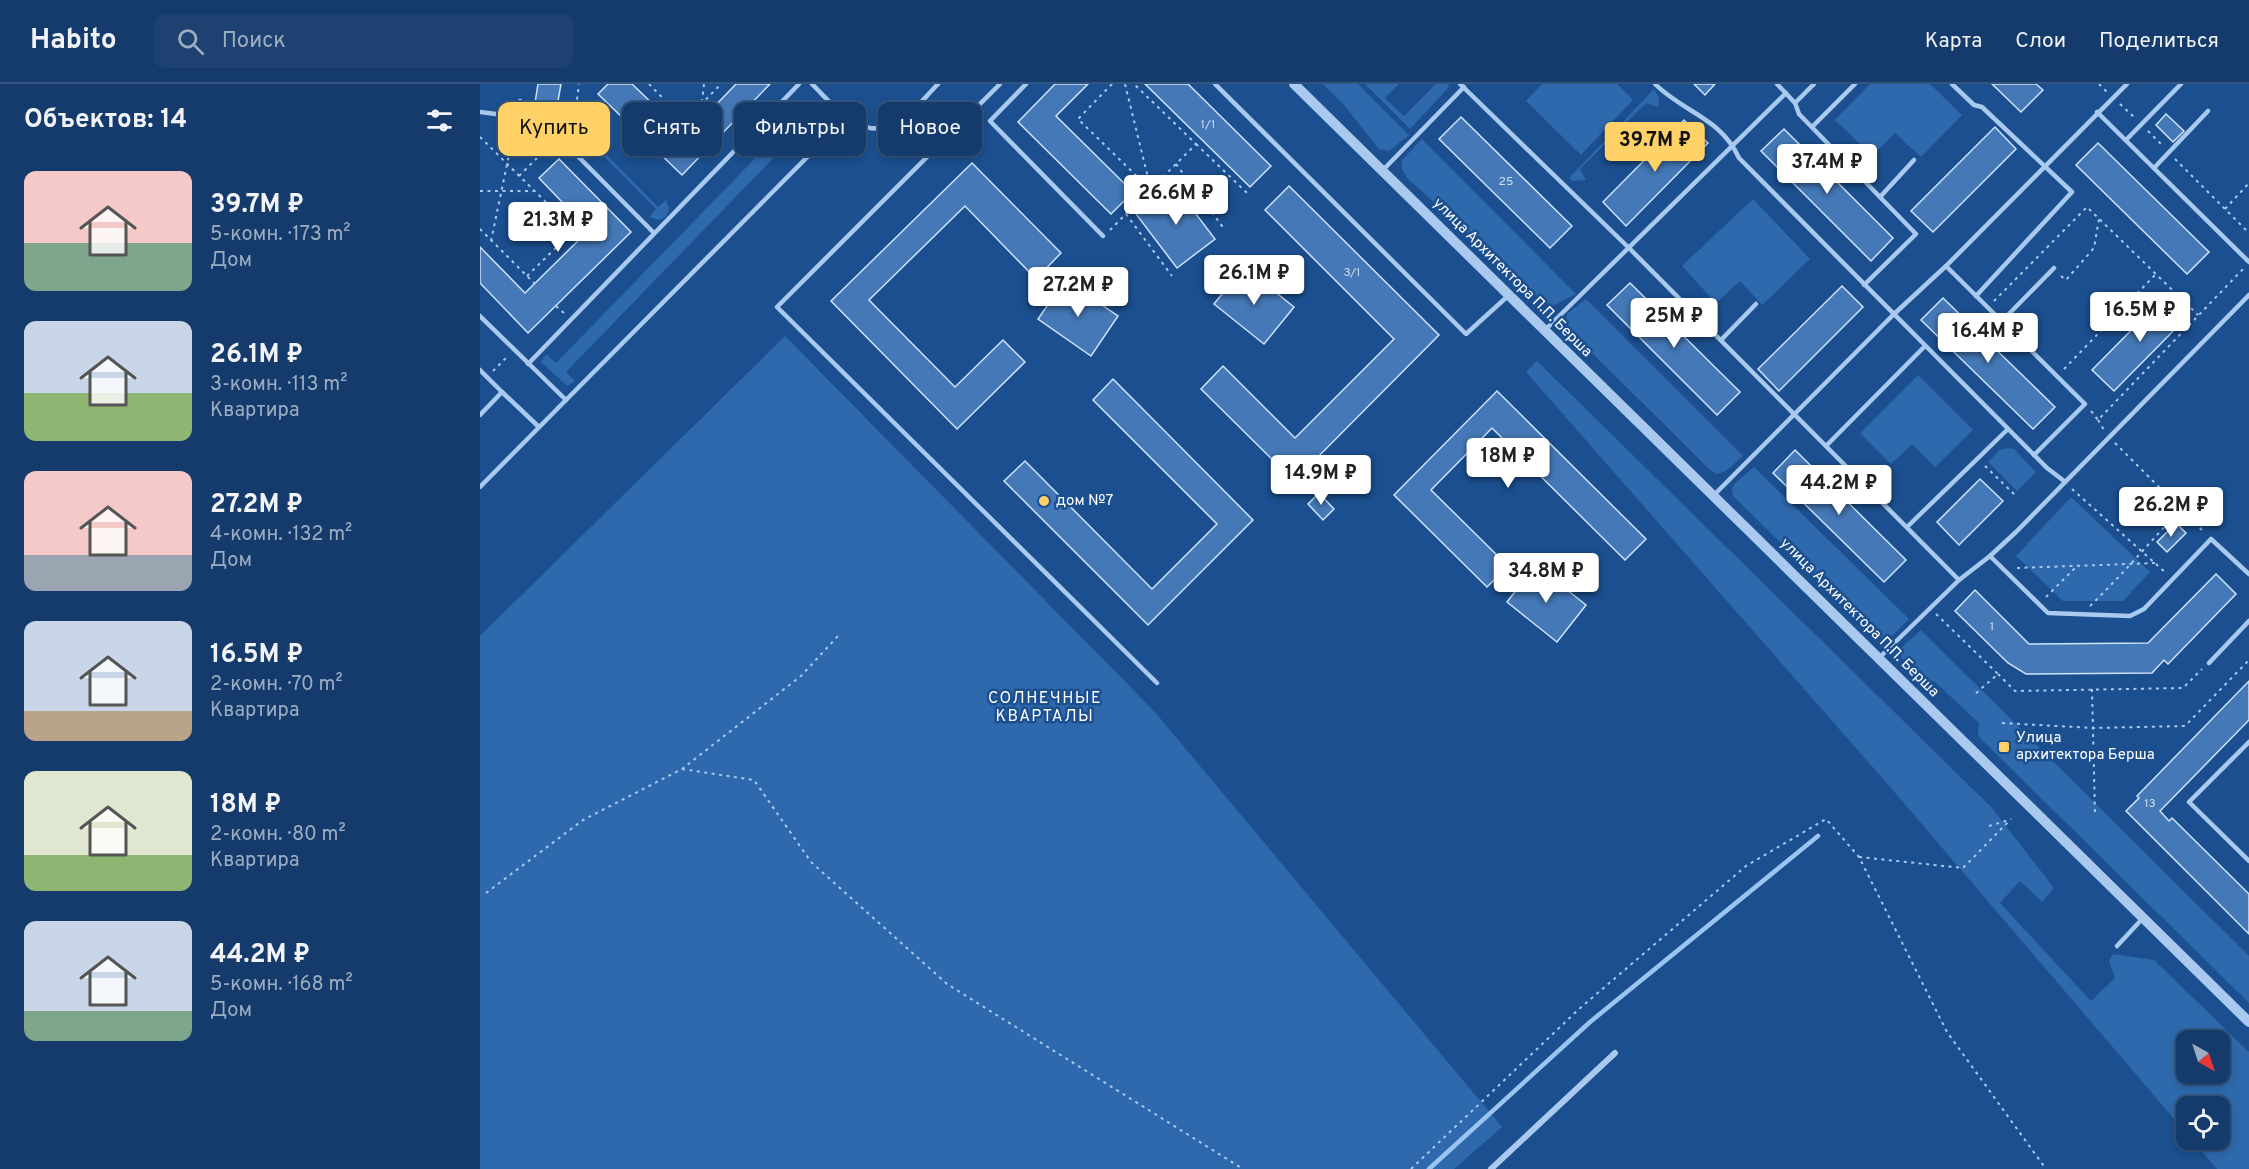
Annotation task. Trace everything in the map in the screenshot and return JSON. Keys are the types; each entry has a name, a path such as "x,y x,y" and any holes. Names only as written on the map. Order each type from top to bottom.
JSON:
{"street":[{"name":"улица Архитектора П.П. Берша","path":"1294,84 2249,1022"},
{"path":"1491,1169 1615,1053"}],"lane":[{"path":"528,364 799,84"},
{"path":"812,84 830,102"},
{"path":"866,127 875,128 901,120 938,84"},
{"path":"1000,84 777,308 1156,683"},
{"path":"1026,84 990,121 1103,236"},
{"path":"1215,84 1466,334 1509,295"},
{"path":"1655,84 1670,99 1706,117 1733,145 1739,158 1893,315 2034,455 2064,481"},
{"path":"1777,84 1795,103 1799,114 1916,234 1864,285"},
{"path":"1795,103 1814,84"},
{"path":"1812,127 1855,84"},
{"path":"1952,84 1974,105 1982,107 2072,192 1976,296"},
{"path":"1713,496 2127,84"},
{"path":"2126,140 2181,84"},
{"path":"1382,171 1462,86 1629,248 1959,580"},
{"path":"1545,331 1786,93"},
{"path":"2154,168 2208,111"},
{"path":"480,112 498,114"},
{"path":"2097,112 2249,263"},
{"path":"578,156 654,233"},
{"path":"480,487 808,156"},
{"path":"1880,197 1914,160"},
{"path":"1946,266 2085,404 2034,455"},
{"path":"2002,321 2054,268"},
{"path":"1879,658 1959,580 1990,556 2249,295"},
{"path":"1721,340 1756,304"},
{"path":"480,316 566,400"},
{"path":"1826,446 1925,346"},
{"path":"480,370 539,428"},
{"path":"480,415 502,392"},
{"path":"1907,527 2008,429"},
{"path":"1990,556 2048,613 2130,616 2144,609 2211,539 2249,574"},
{"path":"2209,663 2249,621"},
{"path":"2249,742 2189,802 2249,861"},
{"path":"2117,946 2143,918"}],"path":[{"path":"577,102 579,84"},
{"path":"649,84 667,102"},
{"path":"702,102 704,84"},
{"path":"704,102 721,84"},
{"path":"1112,84 1078,118 1150,190"},
{"path":"1125,84 1150,190"},
{"path":"1134,84 1247,193"},
{"path":"2113,98 2142,124 2249,233"},
{"path":"480,137 573,230 527,276"},
{"path":"1103,236 1196,144"},
{"path":"491,240 509,156"},
{"path":"519,176 538,156"},
{"path":"1176,164 1225,230"},
{"path":"2225,209 2249,183"},
{"path":"480,191 535,191"},
{"path":"1988,308 2087,207 2198,315"},
{"path":"556,247 557,213"},
{"path":"1126,214 1172,276"},
{"path":"2041,254 2066,280 2094,248 2099,219"},
{"path":"480,229 534,283"},
{"path":"2098,420 2249,263"},
{"path":"2057,376 2156,274"},
{"path":"487,377 514,350"},
{"path":"2085,404 2108,436 2211,539"},
{"path":"1983,464 2017,498"},
{"path":"2064,481 2173,579"},
{"path":"2082,614 2133,563 2141,551 2181,509"},
{"path":"2002,568 2155,563"},
{"path":"2039,604 2079,565"},
{"path":"1930,608 2014,691 2183,688 2209,663"},
{"path":"486,893 583,820 682,769 801,676 838,636"},
{"path":"2002,723 2093,728 2185,726 2249,660"},
{"path":"1974,695 1998,674"},
{"path":"2092,689 2095,814"},
{"path":"682,769 754,780 811,862 947,984 1243,1169"},
{"path":"1411,1169 1579,1009 1746,866 1826,819 1858,857 1947,1032 2046,1169"},
{"path":"1858,857 1963,868 2011,819 1989,826"}],"shaded area":[{"path":"1323,84 1358,84 1409,135 1389,151 1379,149 1343,104"},
{"path":"1365,84 1399,84 1385,98 1404,116 1436,84 1448,84 1449,87 1410,129"},
{"path":"1542,84 1617,84 1633,100 1581,155 1526,101"},
{"path":"1870,84 1930,84 1962,115 1921,157 1895,133 1872,156 1835,120"},
{"path":"1654,89 1659,98 1658,107 1646,103 1580,169 1586,180 1572,181 1569,178"},
{"path":"1422,139 1576,294 1555,305 1545,303 1407,178 1402,169 1402,160"},
{"path":"604,156 608,156 658,207 666,200 669,210 666,217 659,220 649,217 656,209"},
{"path":"757,156 775,156 566,372 575,381 567,386 541,362 546,354 556,363"},
{"path":"1753,199 1810,259 1762,305 1740,281 1716,303 1682,266"},
{"path":"1586,299 1743,456 1726,471 1717,474 1709,469 1566,327 1567,314"},
{"path":"785,336 1154,711 1502,1127 1454,1169 480,1169 480,636"},
{"path":"1537,361 1992,808 2054,888 2042,902 2020,881 2000,903 2091,1001 2115,978 2109,961 2113,954 2154,960 2226,1030 2176,1030 2176,1084 2230,1084 2230,1034 2249,1052 2249,1169 2217,1169 2201,1150 2230,1150 2230,1096 2176,1096 2176,1121 1891,788 1526,372"},
{"path":"1918,375 1973,430 1935,467 1912,444 1891,464 1860,433"},
{"path":"2014,449 2036,472 2017,491 1988,462 2000,450"},
{"path":"1754,467 1909,619 1893,635 1878,638 1733,496 1732,489 1735,483"},
{"path":"2071,497 2150,572 2123,601 2063,601 2016,556"},
{"path":"1921,630 2249,956 2249,1003 1978,736 1979,723 1934,681 1924,680 1901,657 1901,648"}],"building":[{"path":"538,84 561,84 558,102 535,102"},
{"path":"608,84 632,84 651,102 622,102 622,117 610,106 610,102 606,102 598,94"},
{"path":"736,84 770,84 753,102 734,102 734,121 722,134 722,102 719,102"},
{"path":"1055,84 1088,84 1056,116 1133,192 1111,214 1018,122"},
{"path":"1145,84 1188,84 1271,166 1250,187"},
{"path":"1694,84 1715,84 1705,95"},
{"path":"1992,84 2036,84 2043,90 2021,112"},
{"path":"2166,114 2184,131 2173,142 2156,125"},
{"path":"1461,117 1572,226 1550,248 1439,139"},
{"path":"1684,120 1708,143 1626,226 1603,202"},
{"path":"1995,127 2016,149 1933,232 1911,211"},
{"path":"1784,129 1893,238 1871,261 1761,151"},
{"path":"2098,143 2209,252 2187,274 2076,165"},
{"path":"662,156 700,156 682,175"},
{"path":"559,159 631,232 528,333 480,283 480,247 525,293 589,230 539,178"},
{"path":"972,163 1061,253 1036,279 965,206 869,300 955,387 1003,340 1025,362 957,429 831,301"},
{"path":"1174,185 1215,239 1177,268 1136,214"},
{"path":"1289,186 1439,335 1294,481 1201,389 1223,366 1295,438 1394,339 1265,210"},
{"path":"1244,267 1294,307 1264,344 1214,304"},
{"path":"1065,280 1118,316 1091,356 1038,319"},
{"path":"1630,283 1740,392 1717,415 1607,305"},
{"path":"1842,286 1863,307 1779,391 1758,369"},
{"path":"2165,296 2187,317 2114,391 2092,370"},
{"path":"1943,298 2055,407 2033,429 1921,320"},
{"name":"дом №7","path":"1113,379 1253,520 1148,625 1004,481 1025,461 1152,589 1217,524 1093,400"},
{"path":"1497,391 1646,539 1625,560 1492,428 1431,490 1508,566 1487,587 1394,495"},
{"path":"1795,450 1906,560 1884,582 1773,473"},
{"path":"1980,479 2003,501 1959,545 1937,522"},
{"path":"1319,493 1334,509 1323,520 1308,504"},
{"path":"2176,523 2186,533 2167,552 2157,542"},
{"path":"1536,565 1586,605 1557,642 1507,602"},
{"path":"2216,574 2236,594 2168,664 2164,660 2152,673 2026,674 2008,663 1955,611 1975,590 2029,644 2148,643"},
{"path":"2249,681 2249,720 2160,811 2169,821 2172,818 2249,894 2249,934 2126,811 2139,798 2137,796"}],"waterway":[{"path":"1429,1169 1590,1022 1818,836"}],"place":[{"name":"дом №7","path":"1044,501"},
{"name":"Улица архитектора Берша","path":"2004,747"}],"district":[{"name":"СОЛНЕЧНЫЕ КВАРТАЛЫ","path":"1045,708"}]}
